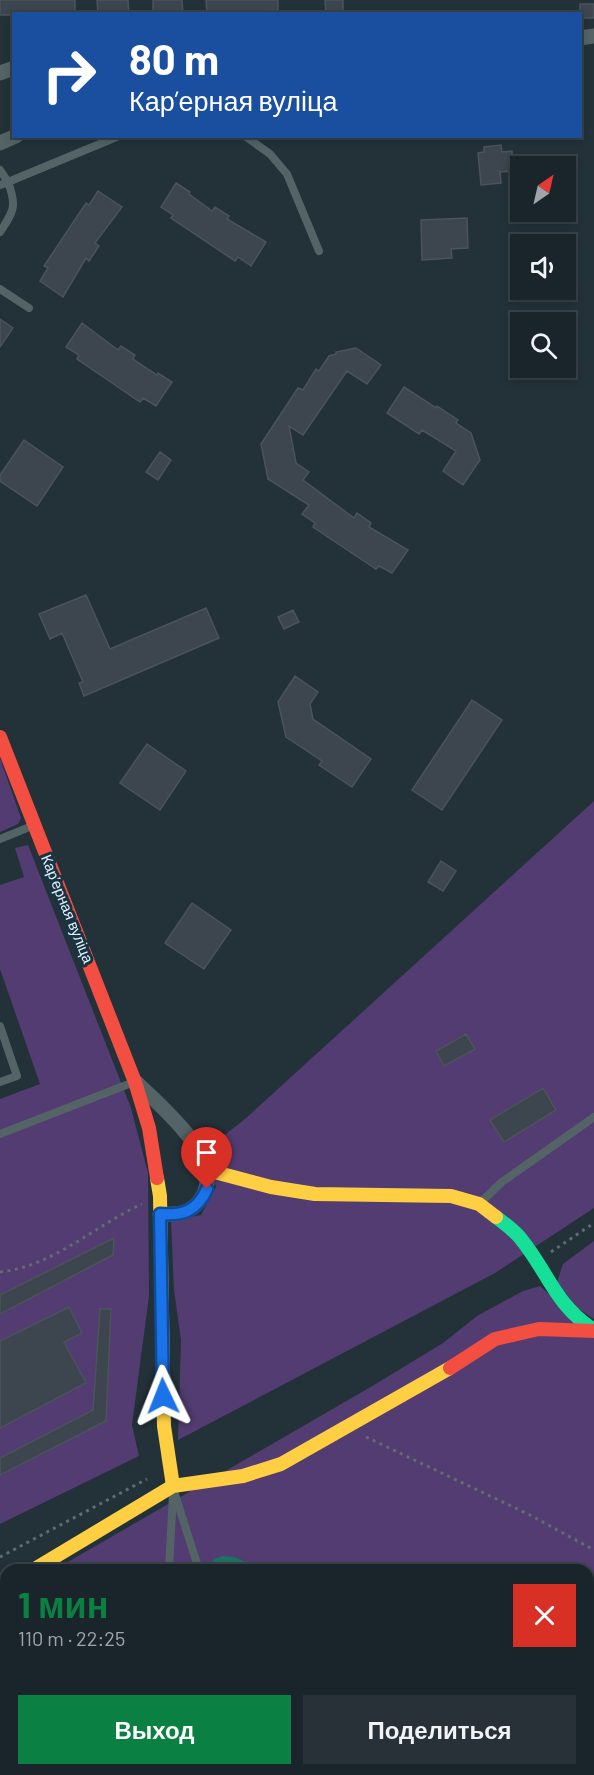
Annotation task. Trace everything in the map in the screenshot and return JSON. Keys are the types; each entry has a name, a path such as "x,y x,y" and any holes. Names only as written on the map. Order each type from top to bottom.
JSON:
{"street":[{"name":"Карʼерная вуліца","path":"0,737 135,1082 149,1128 160,1196 164,1426 173,1486"},
{"name":"Карʼерная вуліца","path":"135,1082 186,1133 200,1153 207,1170"},
{"path":"160,1214 183,1214 195,1207 207,1189 207,1170 293,1192 451,1196 478,1204 512,1229 564,1305 594,1331"},
{"path":"43,1564 173,1486 221,1480 260,1471 299,1455 440,1375 495,1339 539,1329 594,1331"}],"lane":[{"path":"4,183 114,138"},
{"path":"248,138 270,154 287,174 319,250"},
{"path":"0,170 4,183 15,198 13,210 0,232"},
{"path":"0,289 30,308"},
{"path":"0,838 34,825"},
{"path":"0,1026 17,1076 0,1082"},
{"path":"0,1134 135,1082"},
{"path":"478,1204 502,1182 594,1117"},
{"path":"169,1564 173,1486"},
{"path":"173,1486 197,1564"}],"path":[{"path":"0,1272 34,1264 78,1242 129,1210 160,1196"},
{"path":"536,1262 594,1223"},
{"path":"348,1428 531,1515 594,1550"},
{"path":"0,1557 148,1478"}],"shaded area":[{"path":"0,758 21,818 18,824 0,832"},
{"path":"594,801 594,1208 495,1273 178,1440 181,1340 174,1290 171,1221 201,1215 216,1187 206,1154"},
{"path":"28,845 131,1108 148,1173 149,1296 132,1425 139,1456 0,1524 0,1099 40,1084 0,969 0,885 24,877 15,848"},
{"path":"594,1241 594,1319 576,1307 557,1282 563,1264"},
{"path":"540,1286 594,1335 594,1564 251,1564 235,1557 218,1564 64,1564 374,1385 443,1343 477,1316 523,1291"},
{"path":"223,1556 235,1557 251,1564 212,1564 214,1559"}],"building":[{"path":"0,0 75,0 75,12 12,12 12,15 0,15"},
{"path":"97,0 128,0 129,12 98,12"},
{"path":"153,0 182,0 183,12 153,12"},
{"path":"206,0 278,0 278,10 207,12"},
{"path":"325,0 343,0 343,12 326,12"},
{"path":"580,4 594,4 594,18 582,18 582,12 580,12"},
{"path":"501,145 502,152 512,151 510,171 500,172 501,183 481,185 478,153 484,152 484,147"},
{"path":"176,183 212,211 215,207 229,216 227,219 266,242 251,266 238,257 235,261 171,218 173,215 161,207"},
{"path":"98,191 122,207 95,243 99,246 89,261 86,258 63,297 40,281 48,268 44,266 86,203 89,205"},
{"path":"467,218 468,248 451,249 452,258 422,260 421,220"},
{"path":"0,319 13,328 0,347"},
{"path":"82,323 118,350 121,346 135,355 133,359 172,382 156,406 143,398 140,402 77,359 79,355 66,347"},
{"path":"356,348 381,365 367,384 347,371 303,435 289,426 296,463 309,472 303,480 354,518 357,513 371,523 369,527 408,550 392,573 379,566 376,569 313,527 315,523 302,514 309,505 268,479 261,444 298,388 303,390 316,369 319,371 329,356 336,352"},
{"path":"404,387 458,420 456,423 471,433 480,460 463,485 443,471 456,451 422,430 419,434 387,413"},
{"path":"24,440 63,467 37,506 0,481 0,475"},
{"path":"160,452 171,460 158,480 146,472"},
{"path":"86,595 110,649 206,608 219,638 84,696 79,683 83,682 62,633 50,639 39,614"},
{"path":"293,610 299,622 284,629 278,617"},
{"path":"295,676 318,692 310,704 313,719 371,759 352,787 319,765 322,761 286,737 278,702"},
{"path":"472,700 502,720 442,810 412,790"},
{"path":"147,744 186,771 160,810 120,783"},
{"path":"441,861 456,871 443,891 428,882"},
{"path":"192,903 231,930 204,969 165,943"},
{"path":"466,1034 475,1049 444,1066 436,1051"},
{"path":"543,1088 556,1110 504,1142 490,1120"},
{"path":"114,1238 113,1255 0,1314 0,1295"},
{"path":"69,1307 82,1333 64,1342 86,1383 0,1428 0,1341"},
{"path":"100,1309 111,1309 106,1421 0,1475 0,1458 93,1410"}],"traffic: fast":[{"path":"496,1217 521,1239 570,1310 594,1330"}],"traffic: slow":[{"path":"207,1170 271,1187 315,1194 451,1196 479,1204 496,1217"},
{"path":"157,1178 160,1196 164,1426 173,1486"},
{"path":"43,1564 173,1486 243,1476 281,1464 450,1368"}],"traffic: jam":[{"path":"0,737 135,1082 149,1128 157,1178"},
{"path":"450,1368 495,1339 539,1329 594,1331"}],"route":[{"path":"163,1396 160,1214 176,1215 190,1211 207,1189"}]}
